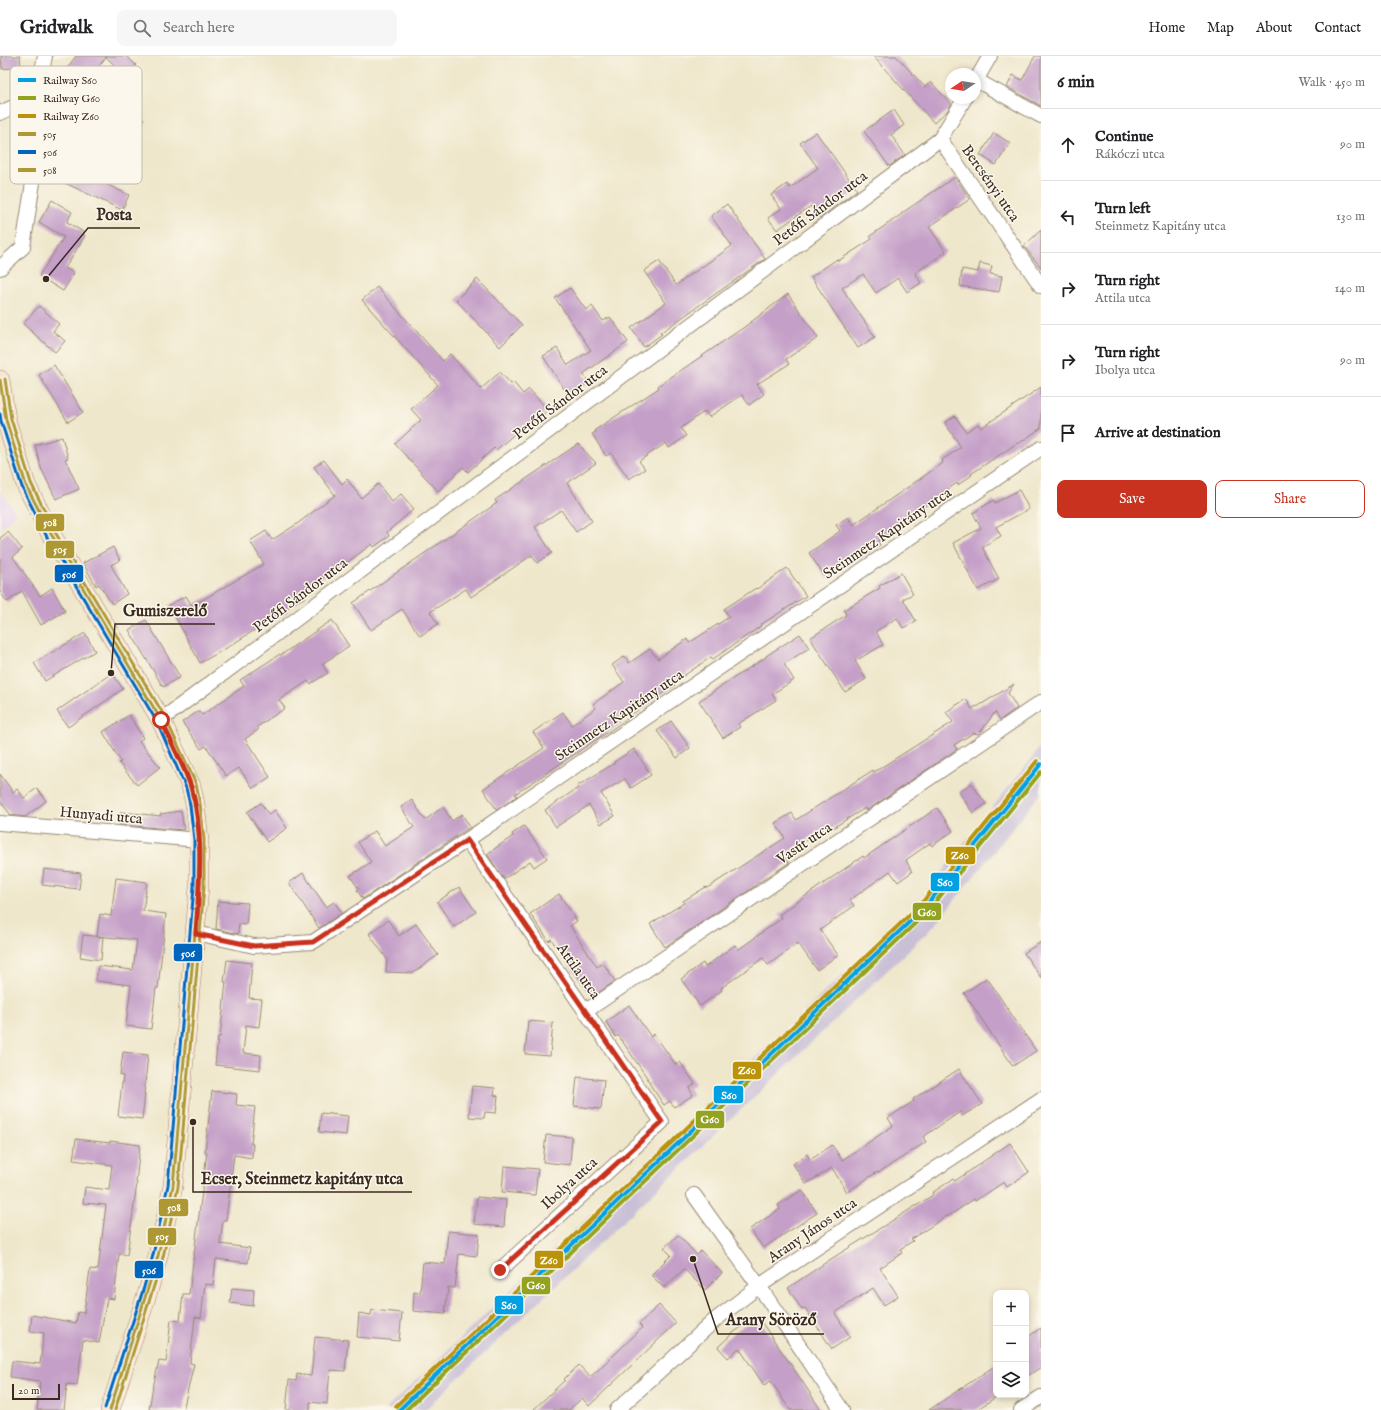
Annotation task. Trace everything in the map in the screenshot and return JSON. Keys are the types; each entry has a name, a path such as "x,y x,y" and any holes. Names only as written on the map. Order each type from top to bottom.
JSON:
{"main road":[{"path":"0,380 6,420 26,486 51,534 161,720 191,786 195,804 199,840 199,887 196,934 173,1186 158,1256 110,1410"}],"street":[{"path":"43,66 45,56"},
{"path":"981,72 990,56"},
{"path":"981,84 1041,116"},
{"name":"Petőfi Sándor utca","path":"161,720 940,139 961,104"},
{"path":"0,113 10,108"},
{"name":"Bercsényi utca","path":"940,139 1041,286"},
{"path":"0,268 23,247 33,184"},
{"name":"Steinmetz Kapitány utca","path":"196,934 254,946 313,942 467,840 1041,448"},
{"name":"Vasút utca","path":"586,1011 1041,702"},
{"name":"Hunyadi utca","path":"0,823 199,840"},
{"name":"Attila utca","path":"467,840 662,1122"},
{"name":"Arany János utca","path":"617,1410 715,1320 759,1286 1041,1099"},
{"name":"Ibolya utca","path":"500,1270 662,1122"},
{"path":"694,1195 759,1286 842,1410"},
{"path":"1021,1410 1041,1397"}],"shaded area":[{"path":"0,491 17,514 0,528"},
{"path":"1041,746 1041,793 935,925 425,1410 385,1410 915,906"}],"building":[{"path":"1,56 20,56 21,66 10,66 10,68 2,69"},
{"path":"76,56 126,56 136,65 115,66 106,57 99,66 69,66"},
{"path":"873,56 896,56 925,87 931,82 945,97 945,104 951,104 948,110 934,123"},
{"path":"1035,56 1041,56 1041,106 1007,87 1013,75 1022,80"},
{"path":"894,110 904,125 891,135 905,155 889,166 864,131"},
{"path":"816,132 857,190 820,218 811,206 777,230 768,218 781,209 771,195 787,184 790,188 818,168 800,143"},
{"path":"994,133 1010,143 996,165 980,155"},
{"path":"955,177 970,199 929,227 946,252 915,273 921,283 907,292 898,278 876,293 863,274 842,288 875,337 858,348 811,277 837,259 838,261 872,239 870,236"},
{"path":"67,184 106,184 129,195 122,210"},
{"path":"52,200 72,212 67,222 83,232 82,234 85,236 65,268 74,273 63,291 39,276 64,237 39,222"},
{"path":"727,204 765,259 660,333 662,334 644,347 631,328 666,303 644,271 659,261 676,285 732,246 711,216"},
{"path":"1041,230 1041,268 1024,246"},
{"path":"980,263 992,266 990,274 1002,276 999,292 960,286 962,269 978,272"},
{"path":"477,279 522,325 500,347 456,300"},
{"path":"377,287 443,361 450,354 481,389 500,372 511,384 513,382 523,394 529,389 548,410 528,427 526,424 496,450 494,448 468,472 463,467 438,491 395,444 421,420 411,409 438,385 362,300"},
{"path":"570,288 586,310 592,306 603,321 610,317 628,342 583,374 589,382 568,395 543,356 557,348 568,365 591,350 555,298"},
{"path":"788,294 818,338 786,359 789,364 757,384 764,394 749,405 742,395 709,417 705,411 681,428 686,436 669,448 666,443 639,461 645,469 629,479 611,453 606,456 592,434 596,432 595,430 659,388 658,386 743,328"},
{"path":"39,306 59,324 53,331 65,341 55,352 23,324"},
{"path":"54,365 83,412 68,422 39,375"},
{"path":"1041,387 1041,428 971,474 972,475 958,485 957,483 907,517 909,519 878,541 880,545 860,559 857,556 826,578 809,553 840,531 836,525 848,517 853,525 943,463 942,460 961,447 945,423 955,416 966,432 978,424 981,428"},
{"path":"62,437 68,458 65,459 79,489 56,499 41,468 35,445"},
{"path":"578,444 596,463 567,483 592,521 576,532 561,510 535,527 552,553 537,563 532,555 471,597 466,589 430,612 438,624 420,636 402,609 371,630 353,603 497,503 495,500"},
{"path":"324,460 342,484 347,479 361,498 378,484 392,502 401,494 414,509 387,532 389,536 374,547 372,544 341,567 340,565 302,591 306,596 285,609 287,612 265,625 264,624 200,663 169,605 186,596 192,606 264,564 250,541 266,531 272,540 297,524 335,495 314,467"},
{"path":"1019,490 1029,509 996,527 1001,536 982,547 999,579 978,590 953,543 981,528 973,513 994,500 995,503"},
{"path":"8,532 22,549 13,557 40,596 52,588 65,611 41,625 22,591 7,602 0,592 0,538"},
{"path":"113,547 120,560 111,565 127,594 112,604 99,584 96,586 83,563"},
{"path":"787,568 806,596 760,625 761,626 713,659 711,657 673,683 675,685 515,794 517,796 497,810 483,789 544,748 533,732 563,712 572,725 596,708 593,704 624,682 612,665 625,656 629,663 650,649 658,659 687,639 689,643 729,617 724,609 756,588 757,589"},
{"path":"901,573 913,594 903,599 916,621 903,628 897,618 876,631 883,645 855,661 866,679 845,692 810,638 846,615 844,610"},
{"path":"146,620 180,677 163,687 129,630"},
{"path":"332,620 349,646 322,664 328,673 310,684 308,681 279,700 285,708 257,727 259,729 245,739 270,777 253,788 239,768 226,776 206,746 201,749 182,722 199,711 202,715 244,686 240,680 280,654 281,655"},
{"path":"85,633 95,651 45,681 34,663"},
{"path":"800,634 809,648 784,664 794,680 772,694 776,700 738,724 740,727 723,738 699,701"},
{"path":"112,673 123,689 68,727 57,711"},
{"path":"1014,684 1008,693 1017,708 1000,720 995,712 979,734 973,733 954,745 957,749 866,811 865,808 828,831 826,827 783,855 789,863 665,947 650,924 684,903 683,901 706,887 707,888 785,838 775,823 792,813 796,820 873,770 874,772 953,722 946,712 966,699 972,709"},
{"path":"129,715 143,738 139,741 160,767 137,785 119,763 121,762 103,732"},
{"path":"671,721 690,748 677,758 657,731"},
{"path":"634,749 651,775 631,788 625,779 601,793 615,816 601,824 589,805 556,827 545,810 578,788 577,786 615,763 614,762"},
{"path":"0,774 13,792 17,789 24,798 37,788 46,801 25,817 11,815 0,801"},
{"path":"971,783 986,804 973,813 959,792"},
{"path":"412,800 425,820 443,807 452,821 462,814 470,827 363,899 357,890 359,889 350,876 371,862 358,842 375,831 385,846 414,827 401,807"},
{"path":"261,803 269,815 275,810 287,828 267,842 247,812"},
{"path":"937,808 953,831 932,846 930,843 906,860 912,872 898,882 890,871 850,900 854,906 820,930 838,955 817,970 798,943 768,965 763,958 721,988 722,990 700,1006 681,979 703,963 705,967 735,945 738,950 782,918 779,915 794,904 863,856 864,858"},
{"path":"181,811 184,830 120,825 121,812 161,816 160,814"},
{"path":"524,826 547,858 534,867 530,861 504,879 487,854 513,836 512,834"},
{"path":"44,869 81,873 79,889 42,885"},
{"path":"303,873 326,907 334,902 342,913 319,928 289,883"},
{"path":"116,878 147,882 143,911 166,914 158,988 156,988 151,1029 126,1026 131,985 96,981 98,966 133,970 137,940 97,936 100,914 111,916"},
{"path":"459,887 476,912 454,927 437,902"},
{"path":"559,894 577,921 570,926 597,967 603,963 615,981 592,997 551,939 549,941 530,914"},
{"path":"218,901 248,903 246,925 239,924 238,934 216,929"},
{"path":"388,920 399,936 416,924 438,955 413,973 386,972 387,959 369,934"},
{"path":"83,935 103,937 101,960 80,957"},
{"path":"1041,942 1041,978 1024,953"},
{"path":"227,960 252,963 249,998 262,999 259,1027 246,1025 243,1053 261,1055 260,1070 215,1065 218,1037 220,1037"},
{"path":"987,978 1036,1051 1013,1066 964,993"},
{"path":"629,1005 651,1037 654,1034 676,1065 680,1062 695,1084 689,1088 693,1095 674,1107 670,1101 664,1105 618,1035 616,1037 606,1022"},
{"path":"528,1021 553,1023 550,1056 525,1054"},
{"path":"123,1052 148,1055 142,1119 118,1116 123,1076 120,1075"},
{"path":"959,1069 982,1104 962,1116 960,1112 923,1137 926,1142 847,1192 832,1168 806,1184 793,1164 807,1154 810,1160 832,1145 842,1160 893,1126 888,1118 914,1101 913,1099"},
{"path":"577,1077 604,1080 601,1109 574,1106"},
{"path":"472,1086 495,1088 494,1095 498,1096 496,1113 485,1112 484,1118 469,1117"},
{"path":"212,1091 237,1094 236,1105 255,1107 251,1144 253,1144 252,1158 234,1155 226,1220 223,1220 220,1244 250,1248 248,1263 216,1259 213,1285 205,1284 201,1318 195,1317 190,1363 194,1364 183,1410 149,1410 159,1361 166,1362 171,1320 180,1321 183,1294 189,1294 207,1152 205,1152"},
{"path":"321,1113 348,1116 346,1135 319,1132"},
{"path":"546,1135 572,1137 570,1165 543,1162"},
{"path":"76,1139 140,1145 137,1183 127,1255 119,1254 114,1299 107,1298 99,1343 83,1340 77,1385 67,1384 64,1410 37,1410 40,1381 10,1377 12,1361 40,1364 44,1333 30,1331 32,1315 76,1323 78,1312 84,1313 90,1269 98,1270 106,1205 83,1203 85,1187 109,1190 112,1165 73,1160"},
{"path":"1010,1143 1029,1172 1007,1187 1004,1182 975,1201 974,1199 911,1239 913,1241 900,1249 902,1253 880,1268 898,1296 884,1305 873,1288 835,1313 850,1337 832,1349 805,1308 802,1310 788,1288 933,1195 932,1193 953,1179 955,1181"},
{"path":"504,1166 538,1169 535,1195 502,1192"},
{"path":"802,1190 817,1213 763,1248 750,1229 780,1209 778,1205"},
{"path":"477,1197 506,1200 504,1227 474,1224"},
{"path":"448,1231 479,1234 477,1256 459,1254 455,1288 448,1287 445,1314 413,1311 414,1292 420,1293 423,1262 445,1264"},
{"path":"678,1235 697,1255 701,1251 722,1273 705,1290 684,1269 664,1288 651,1275 671,1255 664,1248"},
{"path":"232,1288 254,1290 253,1306 230,1303"},
{"path":"659,1305 676,1323 589,1406 582,1398 569,1410 533,1410 579,1365 590,1377 642,1328 639,1324"},
{"path":"372,1310 402,1313 399,1341 357,1337 359,1313 371,1315"},
{"path":"757,1316 821,1410 790,1410 771,1381 764,1385 739,1348 728,1358 718,1347 733,1333"},
{"path":"1041,1328 1041,1367 1029,1375 1029,1362 1029,1336"},
{"path":"315,1337 348,1340 345,1371 330,1370 327,1404 310,1402 310,1410 286,1410 289,1380 296,1381 297,1374 311,1376"},
{"path":"993,1367 993,1398 994,1398 976,1410 929,1410"}],"rail line":[{"name":"Z60","path":"396,1406 921,904 1037,761"},
{"name":"S60","path":"399,1410 925,907 1041,764"},
{"name":"G60","path":"406,1410 928,911 1041,772"}],"transit line":[{"name":"508","path":"5,379 11,419 31,483 55,532 165,717 196,784 200,803 204,839 204,887 178,1187 163,1257 115,1410"},
{"name":"505","path":"0,380 6,420 26,485 51,534 161,720 191,786 195,804 199,840 199,887 173,1186 158,1256 110,1410"},
{"name":"506","path":"0,414 22,487 47,537 157,722 186,788 190,805 194,840 194,887 168,1185 153,1255 144,1287 105,1408"}],"place":[{"name":"Posta","path":"46,279"},
{"name":"Gumiszerelő","path":"111,673"},
{"name":"Ecser, Steinmetz kapitány utca","path":"193,1122"},
{"name":"Arany Söröző","path":"693,1259"}],"route":[{"path":"161,720 191,786 195,804 199,840 199,887 196,934 254,946 313,942 467,840 662,1122 500,1270"}]}
